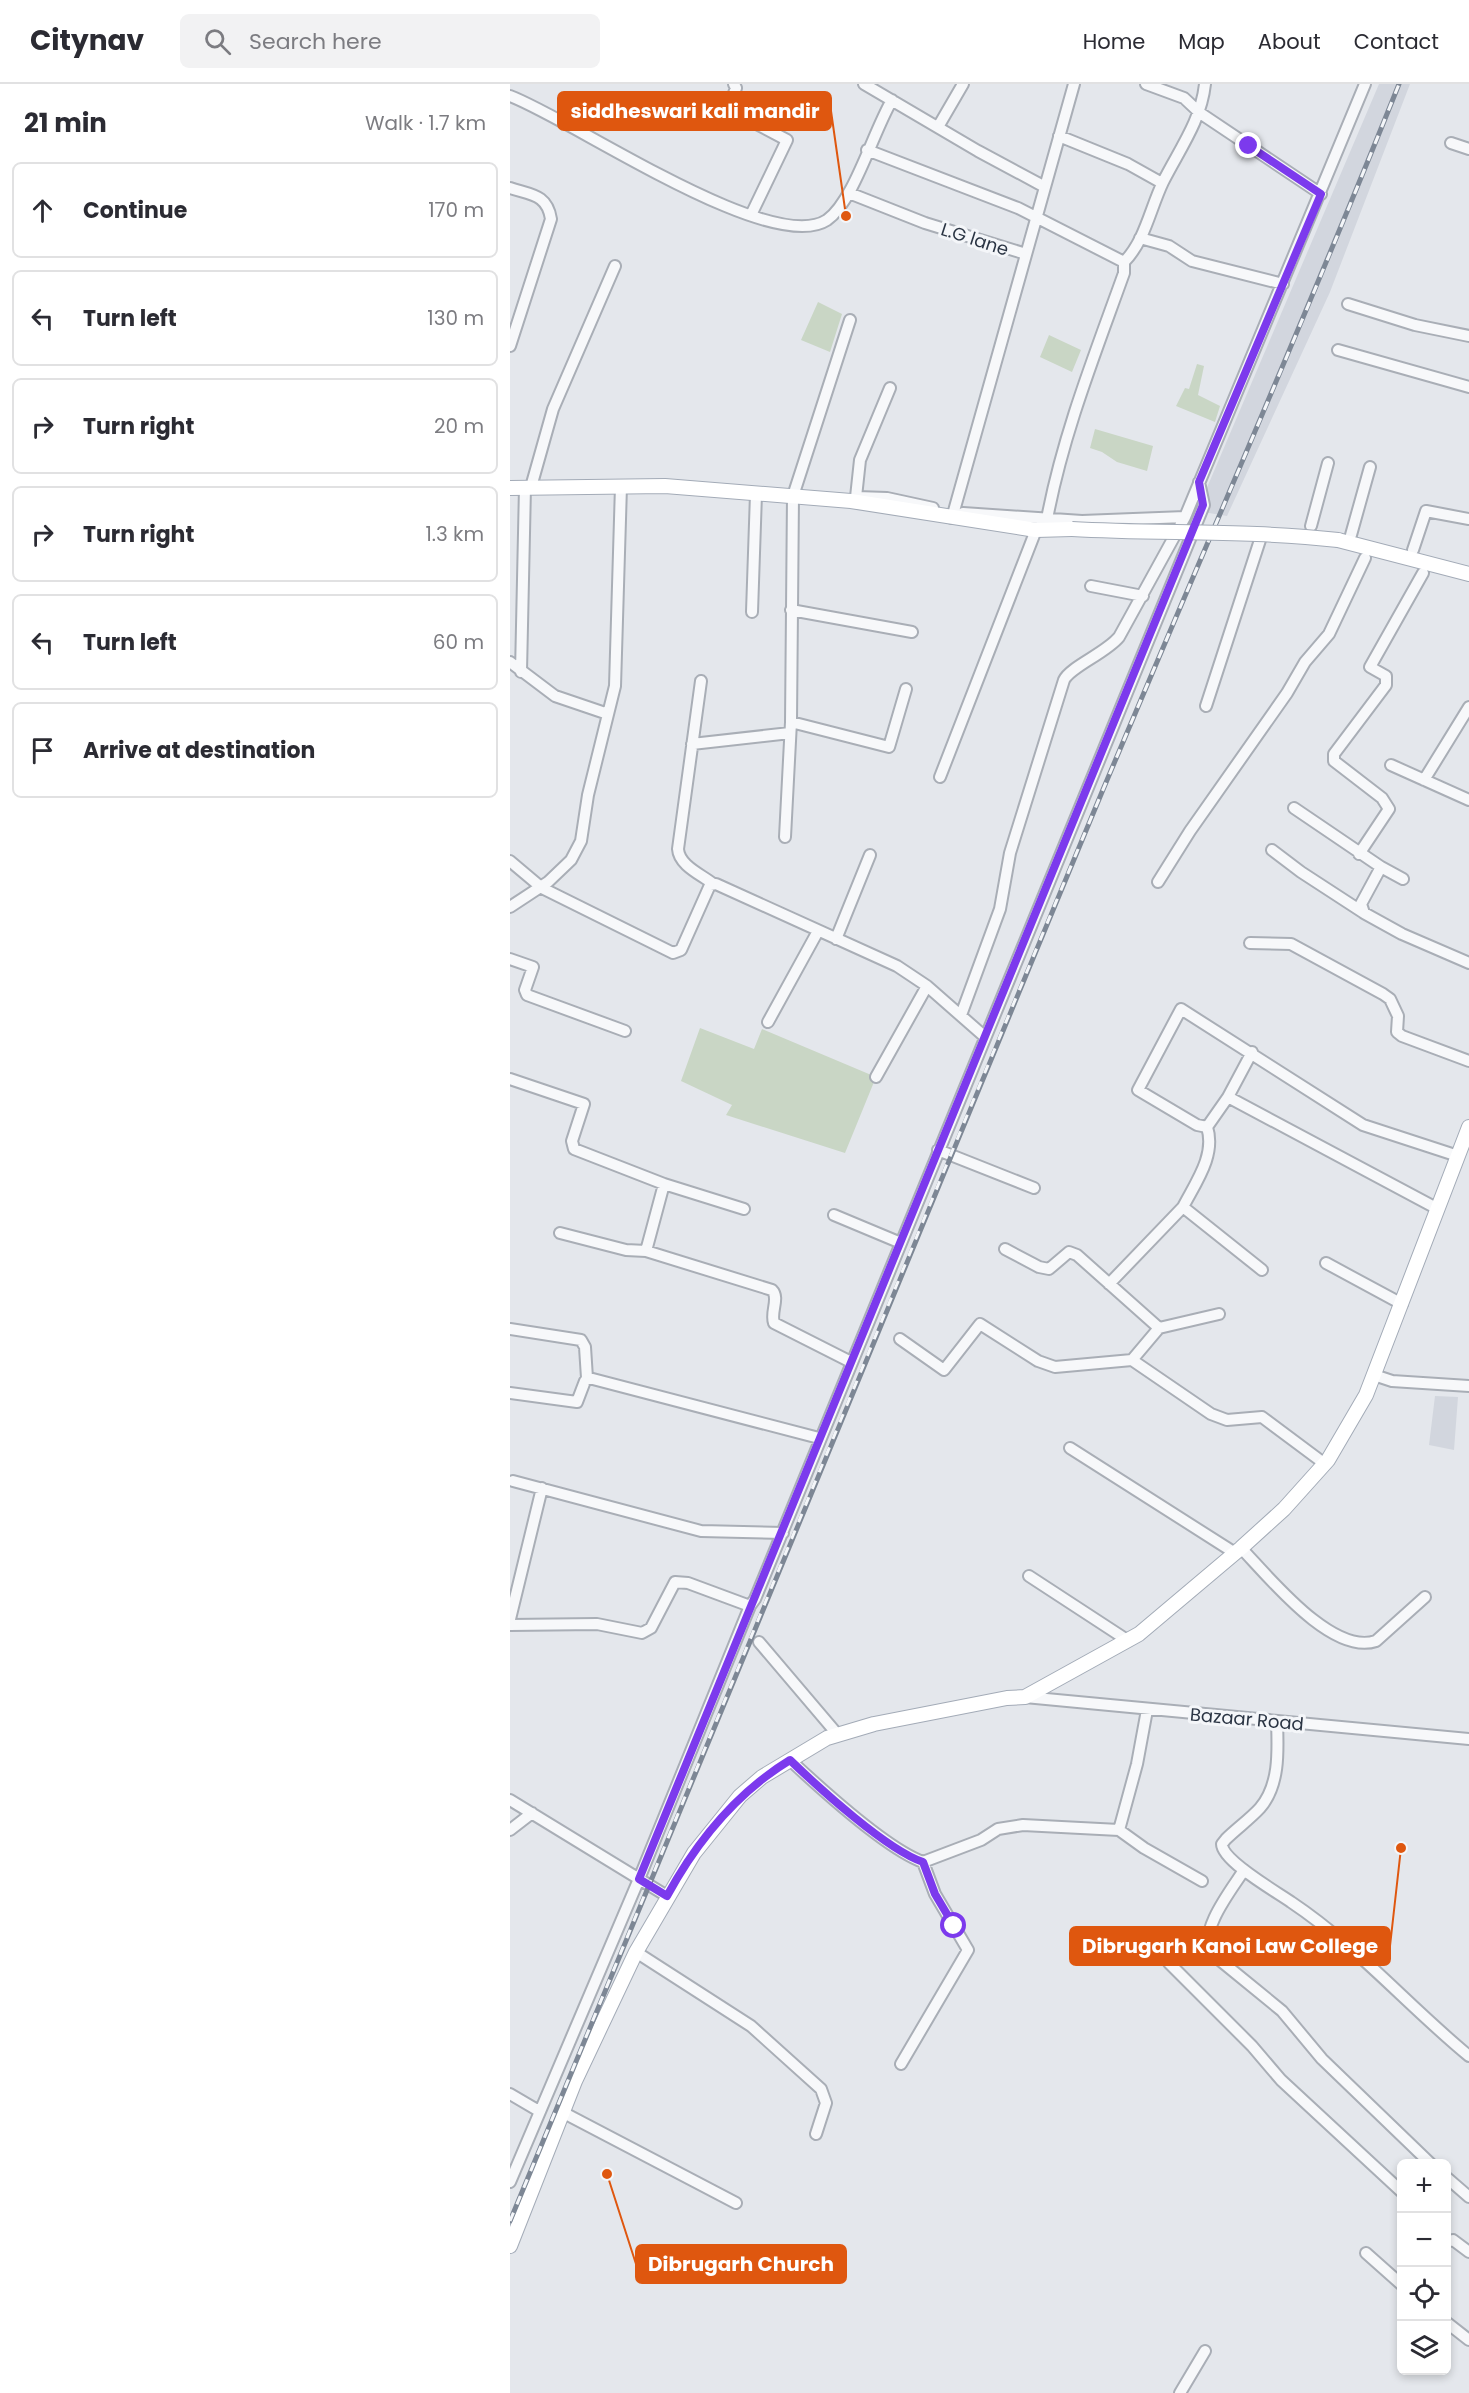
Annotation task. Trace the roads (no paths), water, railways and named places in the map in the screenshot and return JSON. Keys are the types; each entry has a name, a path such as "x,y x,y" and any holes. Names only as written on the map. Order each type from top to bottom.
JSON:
{"main road":[{"path":"510,488 665,486 854,499 1036,530 1072,529 1131,533 1252,532 1344,537 1469,574"},
{"path":"510,2246 575,2080 636,1952 694,1853 740,1796 762,1777 827,1738 874,1724 1007,1698 1025,1697 1139,1634 1284,1509 1324,1464 1366,1395 1469,1127"}],"street":[{"path":"734,84 736,88 728,109 787,140 751,215"},
{"path":"864,84 879,87 892,100 978,151 1045,187"},
{"path":"939,127 963,84"},
{"path":"1074,84 953,515 1082,521 1185,517"},
{"path":"1146,84 1184,98 1200,113 1321,194"},
{"path":"1047,519 1056,472 1070,422 1124,273 1124,262 1135,250 1162,183 1200,113 1205,84"},
{"path":"961,1015 1000,909 1010,853 1064,680 1070,672 1113,645 1143,596 1185,517 1321,194 1360,86"},
{"path":"510,96 665,177 751,215 774,223 808,226 825,221 849,193 892,100"},
{"path":"1059,136 1121,161 1162,183"},
{"path":"1451,143 1469,149"},
{"path":"867,150 1037,218 1124,262"},
{"path":"510,188 543,200 549,206 550,219 510,346"},
{"name":"L.G lane","path":"849,193 925,222 1026,254"},
{"path":"1140,238 1169,246 1192,261 1283,284"},
{"path":"521,672 528,487 553,409 615,266"},
{"path":"1348,304 1415,325 1469,336"},
{"path":"785,837 791,728 793,496 850,320"},
{"path":"1338,350 1469,387"},
{"path":"854,499 860,460 890,388"},
{"path":"1311,526 1328,463"},
{"path":"1344,537 1370,467"},
{"path":"510,2182 639,1879 750,1606 783,1533 819,1438 1203,505 1199,482"},
{"path":"510,907 542,888 571,860 581,841 588,795 618,662 621,486"},
{"path":"752,612 756,494"},
{"path":"1413,550 1426,511 1469,519"},
{"path":"939,777 1036,530"},
{"path":"1206,706 1260,540"},
{"path":"1158,882 1190,831 1287,693 1305,662 1329,634 1365,558"},
{"path":"1359,854 1389,809 1382,798 1334,761 1334,754 1386,685 1386,676 1370,667 1423,573"},
{"path":"1091,586 1143,596"},
{"path":"791,610 912,632"},
{"path":"510,662 555,696 608,714"},
{"path":"701,681 678,856 712,883 897,966 927,986 984,1036"},
{"path":"692,744 791,728 889,747 906,688"},
{"path":"1425,780 1469,707"},
{"path":"1391,765 1469,800"},
{"path":"1294,808 1359,854 1403,879"},
{"path":"1272,850 1301,872 1402,934 1469,963"},
{"path":"836,939 870,855"},
{"path":"510,861 542,888 676,953 681,950 712,883"},
{"path":"1364,912 1362,904 1380,867"},
{"path":"768,1022 818,931"},
{"path":"1250,943 1291,944 1390,999 1398,1016 1397,1032 1469,1060"},
{"path":"510,959 533,967 525,990 527,995 625,1031"},
{"path":"876,1077 927,986"},
{"path":"1207,1127 1197,1125 1138,1090 1178,1010 1183,1010 1252,1052 1363,1125 1458,1156"},
{"path":"1109,1284 1183,1207 1209,1153 1210,1142 1207,1127 1228,1097 1252,1052"},
{"path":"510,1079 584,1104 572,1141 574,1149 664,1185 744,1209"},
{"path":"1228,1097 1438,1209"},
{"path":"938,1150 1034,1188"},
{"path":"646,1251 664,1185"},
{"path":"1183,1207 1262,1270"},
{"path":"834,1215 901,1243"},
{"path":"560,1233 626,1250 646,1251 772,1290 776,1296 774,1323 851,1362"},
{"path":"1005,1249 1049,1269 1073,1252 1159,1328"},
{"path":"1326,1263 1402,1304"},
{"path":"1132,1360 1159,1328 1219,1314"},
{"path":"900,1339 944,1370 980,1324 1038,1361 1055,1367 1132,1360 1211,1414 1236,1421 1262,1417 1324,1464"},
{"path":"510,1329 580,1340 585,1347 587,1378 577,1402 510,1393"},
{"path":"1374,1375 1392,1381 1469,1386"},
{"path":"587,1378 819,1438"},
{"path":"1070,1448 1238,1551 1300,1608 1337,1637 1354,1644 1366,1645 1376,1641 1425,1597"},
{"path":"513,1481 701,1531 783,1533"},
{"path":"510,1619 542,1488"},
{"path":"1029,1576 1127,1641"},
{"path":"510,1625 597,1624 642,1633 651,1628 673,1585 679,1582 750,1606"},
{"path":"759,1642 838,1735"},
{"name":"Bazaar Road","path":"1025,1697 1469,1739"},
{"path":"1119,1830 1137,1764 1147,1710"},
{"path":"1277,1722 1276,1771 1272,1784 1261,1807 1222,1844 1224,1853 1244,1870 1321,1922 1469,2056"},
{"path":"790,1760 890,1842 912,1858 923,1862 981,1840 998,1829 1023,1825 1119,1830 1144,1848 1202,1881"},
{"path":"510,1800 667,1896"},
{"path":"510,1830 532,1813"},
{"path":"901,2064 968,1950 935,1894 923,1862"},
{"path":"1244,1870 1214,1918 1208,1944 1211,1953 1282,2012 1322,2059 1427,2159"},
{"path":"636,1952 751,2026 821,2089 826,2103 816,2134"},
{"path":"1169,1963 1252,2046 1281,2080 1397,2188"},
{"path":"510,2094 539,2111"},
{"path":"564,2113 736,2203"},
{"path":"1451,2181 1469,2197"},
{"path":"1451,2239 1469,2252"},
{"path":"1366,2253 1397,2280"},
{"path":"1451,2326 1469,2340"},
{"path":"1180,2393 1205,2350"}],"railway":[{"path":"510,2221 953,1149 1399,84"}],"place":[{"name":"siddheswari kali mandir","path":"846,216"},
{"name":"Dibrugarh Kanoi Law College","path":"1401,1848"},
{"name":"Dibrugarh Church","path":"607,2174"}]}
